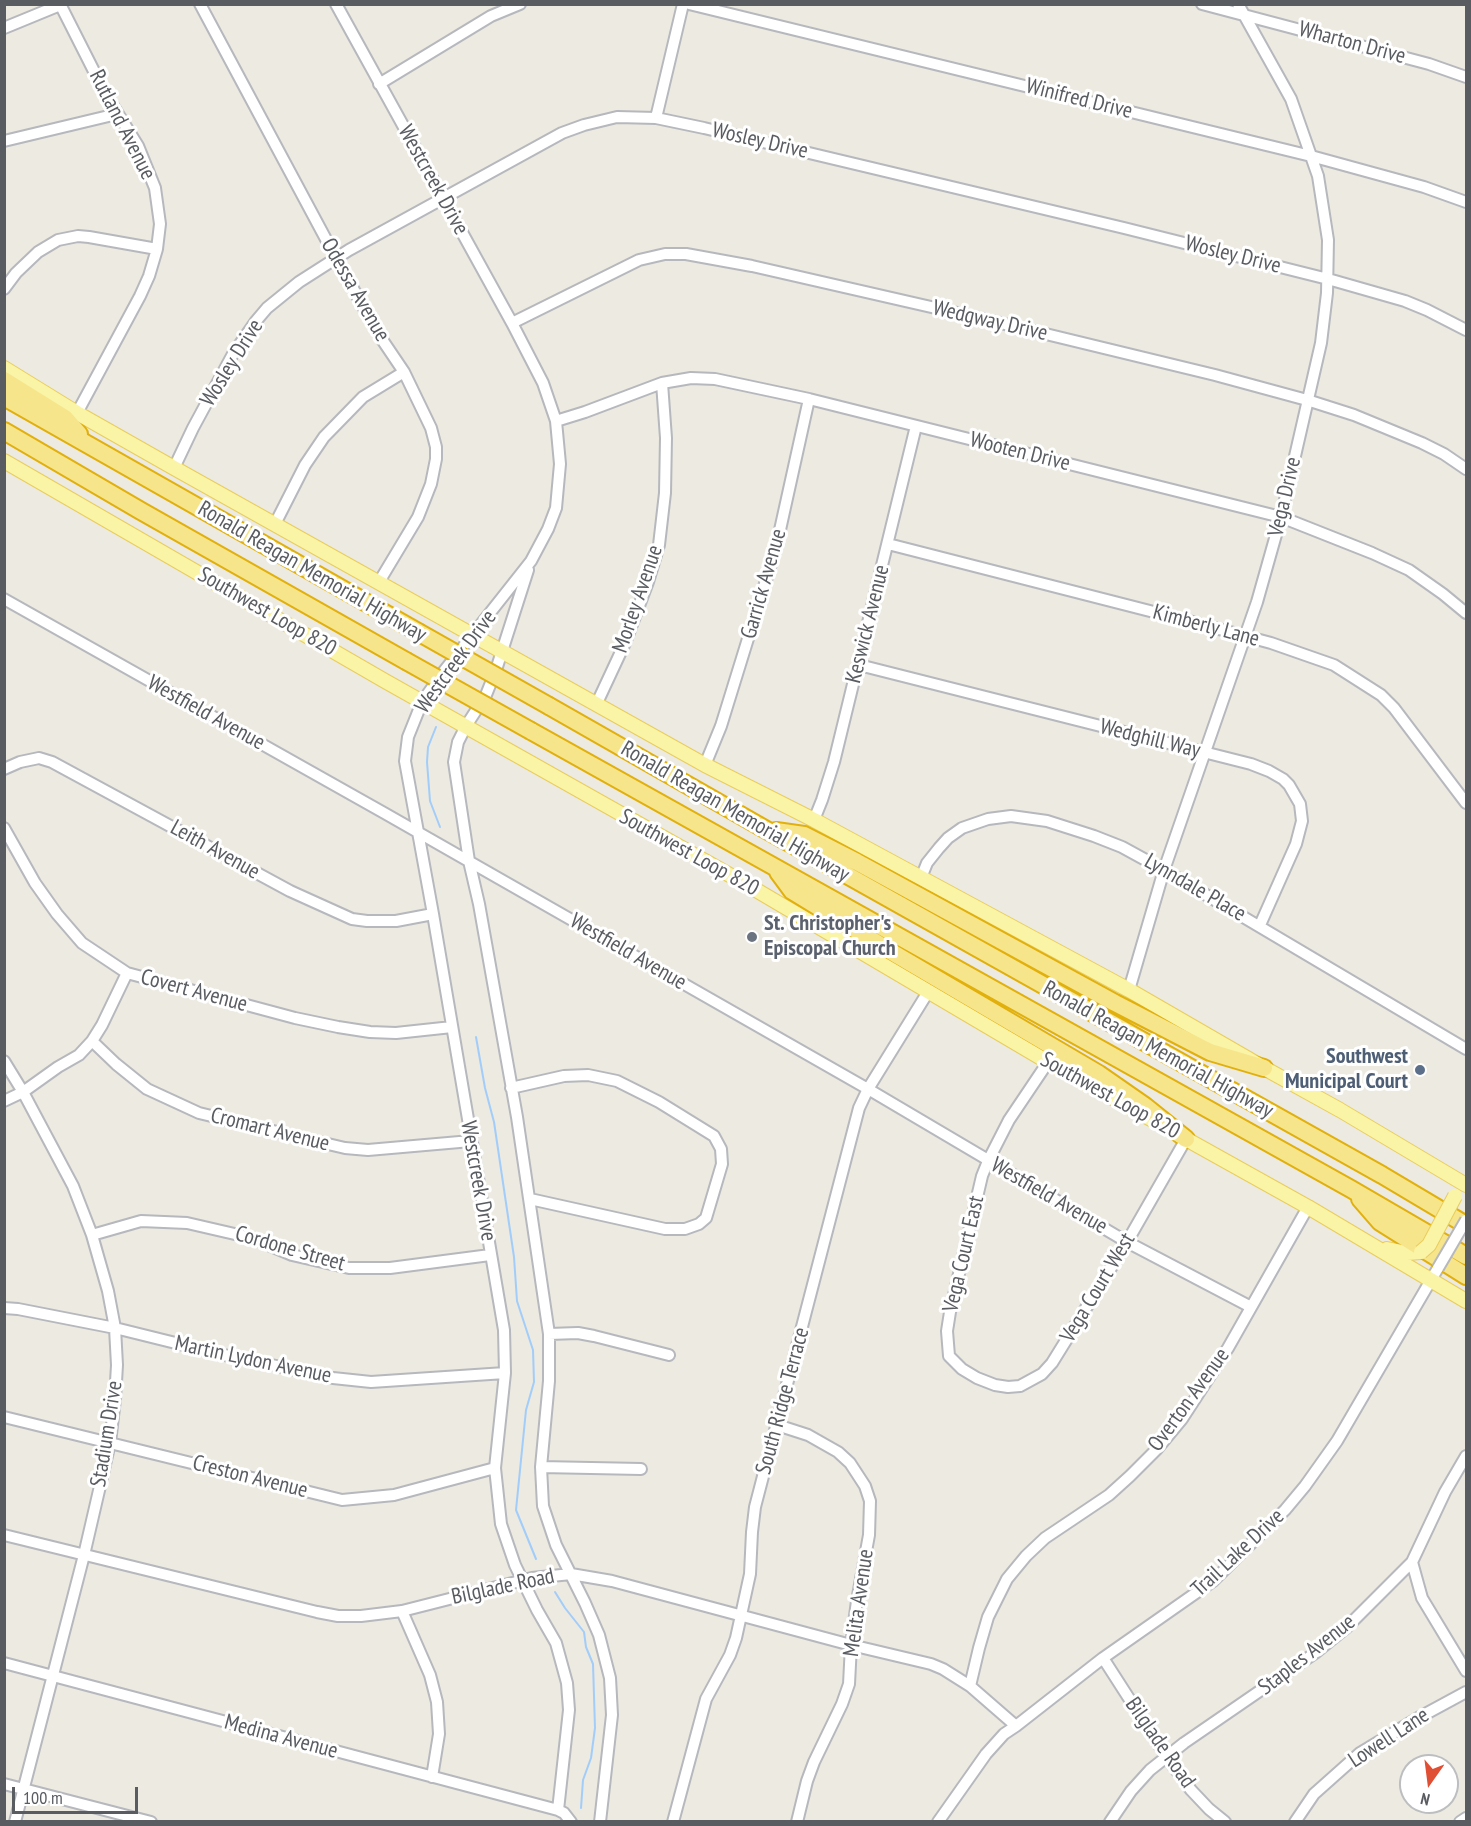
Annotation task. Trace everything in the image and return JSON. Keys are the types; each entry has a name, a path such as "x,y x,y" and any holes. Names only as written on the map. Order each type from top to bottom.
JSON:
{"highway":[{"path":"4,380 64,418 87,444"},
{"name":"Ronald Reagan Memorial Highway","path":"4,397 763,828 1467,1223"},
{"name":"Ronald Reagan Memorial Highway","path":"4,431 180,534 1467,1256"},
{"path":"763,828 804,835 1210,1052 1264,1068"},
{"path":"773,866 792,891 904,960 1099,1074 1145,1106 1186,1139"},
{"path":"1351,1189 1380,1222 1467,1276"}],"main road":[{"path":"4,368 174,468 705,765 814,820 1129,990 1467,1185"},
{"name":"Southwest Loop 820","path":"4,461 542,771 751,887 1048,1062 1377,1247 1435,1274 1467,1301"},
{"path":"1377,1247 1407,1253 1421,1252 1429,1245 1455,1196 1454,1185 1449,1174"}],"street":[{"path":"4,28 60,4"},
{"name":"Rutland Avenue","path":"60,4 117,114 138,146 155,188 160,224 157,249 149,276 77,413"},
{"name":"Odessa Avenue","path":"200,4 336,258 379,335 404,372 430,428 436,447 431,484 418,517 379,582"},
{"name":"Westcreek Drive","path":"336,4 512,323 543,383 556,421 560,464 556,508 531,561 486,695 458,742 453,762 530,1199 549,1334 549,1388 541,1467 541,1495 546,1518 556,1545 599,1635 612,1691 600,1821"},
{"path":"379,84 490,16 520,4"},
{"path":"656,118 683,4"},
{"name":"Winifred Drive","path":"689,4 1311,156 1424,187 1467,202"},
{"name":"Wharton Drive","path":"1202,4 1241,9 1467,76"},
{"name":"Vega Drive","path":"1129,990 1164,870 1246,636 1281,517 1306,400 1321,343 1328,279 1328,240 1318,176 1291,99 1241,9"},
{"path":"4,141 117,114"},
{"name":"Wosley Drive","path":"174,468 233,354 267,308 299,282 336,258 562,134 584,124 617,117 656,118 1124,228 1328,279 1405,301 1467,330"},
{"path":"4,289 16,273 38,252 58,240 78,236 157,249"},
{"name":"Wedgway Drive","path":"512,323 639,260 665,254 686,254 752,266 977,318 1215,375 1306,400 1354,415 1422,443 1467,469"},
{"path":"275,524 305,465 324,436 363,397 404,372"},
{"name":"Wooten Drive","path":"556,421 662,383 691,378 715,379 809,399 1281,517 1409,570 1467,613"},
{"name":"Morley Avenue","path":"597,704 625,643 659,545 665,493 666,449 662,383"},
{"name":"Garrick Avenue","path":"705,765 729,704 776,548 809,399"},
{"name":"Keswick Avenue","path":"814,820 834,762 916,426"},
{"name":"Kimberly Lane","path":"888,544 1246,636 1334,665 1381,695 1394,708 1467,803"},
{"name":"Westcreek Drive","path":"531,561 422,702 408,737 405,761 504,1330 505,1373 495,1468 501,1524 509,1553 556,1643 567,1683 569,1710 558,1810"},
{"name":"Westfield Avenue","path":"4,600 418,832 868,1089 1127,1242 1251,1308"},
{"name":"Wedghill Way","path":"859,665 1251,764 1269,771 1289,784 1300,804 1302,821 1296,844 1260,925"},
{"name":"Leith Avenue","path":"4,769 20,762 39,758 52,762 290,891 352,919 396,921 433,914"},
{"name":"Lynndale Place","path":"921,878 927,863 948,837 962,828 988,819 1011,816 1047,821 1122,847 1260,925 1467,1049"},
{"name":"Covert Avenue","path":"4,828 34,884 57,914 82,942 128,973 295,1018 338,1027 396,1033 452,1027"},
{"path":"4,1101 23,1092 79,1055 102,1025 128,973"},
{"name":"South Ridge Terrace","path":"673,1821 706,1699 730,1655 742,1616 750,1574 755,1507 859,1108 868,1089 928,992"},
{"name":"Cromart Avenue","path":"92,1041 147,1089 199,1113 345,1148 368,1150 471,1141"},
{"name":"Stadium Drive","path":"4,1061 73,1186 92,1234 108,1291 115,1328 117,1365 116,1399 110,1443 84,1555 15,1821"},
{"name":"Vega Court East","path":"977,1378 962,1369 950,1356 946,1331 982,1176 1009,1120 1048,1062"},
{"path":"511,1088 564,1076 588,1075 617,1081 659,1102 714,1136 721,1149 722,1164 706,1218 699,1224 685,1229 665,1229 530,1199"},
{"name":"Vega Court West","path":"977,1378 995,1385 1020,1386 1042,1374 1052,1363 1127,1242 1186,1139"},
{"name":"Overton Avenue","path":"970,1686 988,1617 1007,1579 1045,1538 1109,1495 1157,1449 1182,1419 1251,1308 1308,1207"},
{"name":"Cordone Street","path":"92,1234 141,1221 187,1223 252,1238 292,1255 349,1268 390,1268 490,1255"},
{"name":"Trail Lake Drive","path":"938,1821 1004,1734 1103,1658 1213,1581 1285,1510 1337,1441 1467,1223"},
{"name":"Martin Lydon Avenue","path":"4,1308 115,1328 224,1356 333,1378 371,1382 505,1373"},
{"path":"549,1334 578,1333 669,1355"},
{"name":"Creston Avenue","path":"4,1417 342,1500 394,1495 495,1468"},
{"name":"Melita Avenue","path":"777,1425 808,1435 838,1452 850,1463 866,1486 870,1501 869,1535 851,1645 849,1684 842,1704 814,1762 797,1821"},
{"name":"Staples Avenue","path":"1110,1821 1131,1791 1166,1756 1315,1653 1347,1627 1412,1562 1445,1492 1467,1456"},
{"path":"541,1467 641,1469"},
{"name":"Bilglade Road","path":"4,1535 338,1616 402,1611 522,1580 571,1574 612,1581 931,1664 949,1672 970,1686 1016,1726"},
{"path":"1412,1562 1422,1598 1467,1671"},
{"path":"402,1611 430,1675 437,1702 439,1734 432,1777"},
{"name":"Bilglade Road","path":"1103,1658 1166,1756 1197,1796 1225,1821"},
{"name":"Medina Avenue","path":"4,1663 558,1810"},
{"name":"Lowell Lane","path":"1296,1821 1314,1794 1360,1753 1408,1723 1467,1692"},
{"path":"4,1784 152,1821"},
{"path":"558,1810 571,1821"},
{"path":"1460,1821 1467,1818"}],"waterway":[{"path":"436,727 428,747 427,762 430,801 440,827"},
{"path":"476,1037 494,1122 514,1257 517,1301 533,1350 534,1382 526,1410 516,1510 536,1559"},
{"path":"555,1592 584,1632 586,1647 593,1664 595,1728 591,1758 583,1780 581,1808"}],"place":[{"name":"St. Christopher's Episcopal Church","path":"752,937"},
{"name":"Southwest Municipal Court","path":"1420,1070"}]}
